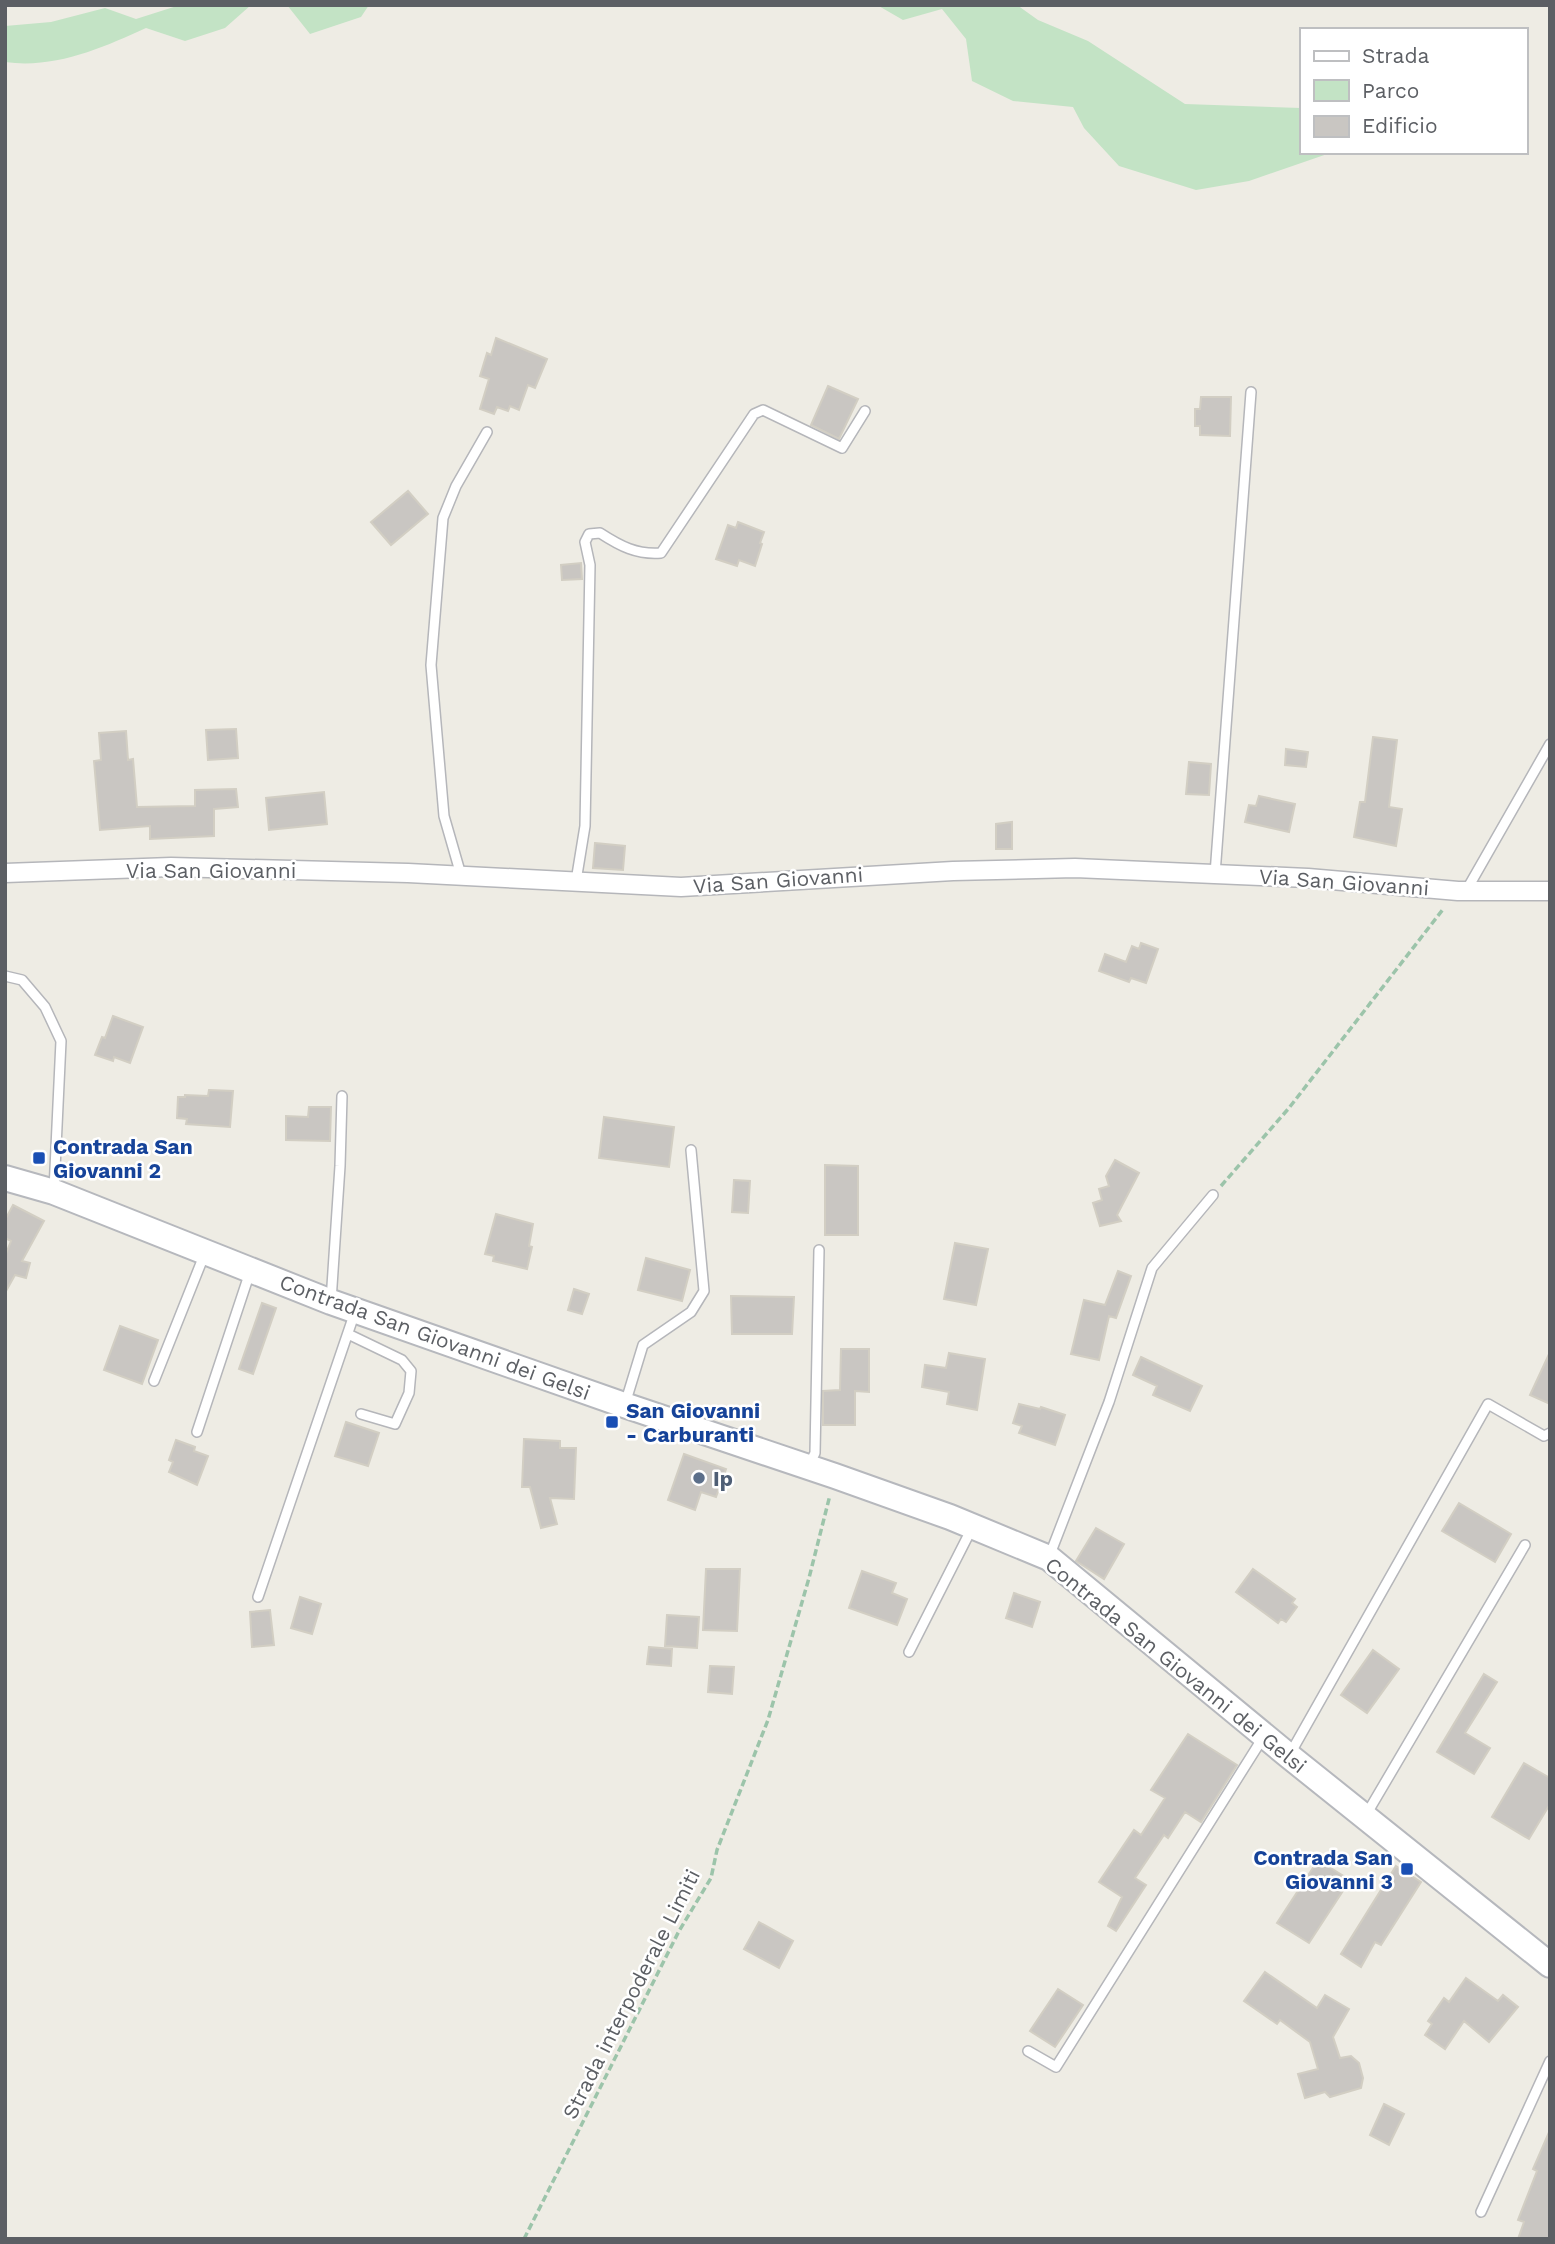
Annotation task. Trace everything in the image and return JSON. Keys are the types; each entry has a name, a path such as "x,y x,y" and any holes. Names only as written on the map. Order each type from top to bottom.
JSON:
{"main road":[{"name":"Contrada San Giovanni dei Gelsi","path":"6,1181 54,1192 331,1302 351,1322 624,1405 835,1476 1049,1558 1289,1756 1550,1965"}],"street":[{"name":"Via San Giovanni","path":"5,873 171,867 461,875 681,887 953,870 1075,868 1308,878 1462,891 1550,891"}],"lane":[{"path":"1215,874 1251,391"},
{"path":"576,881 585,826 590,565 585,542 589,534 600,533 618,545 644,554 661,553 754,414 763,410 842,448 865,411"},
{"path":"461,875 444,816 431,665 443,518 456,486 488,432"},
{"path":"1462,891 1550,744"},
{"path":"5,976 22,980 45,1007 61,1041 54,1192"},
{"path":"331,1302 342,1096"},
{"path":"624,1405 643,1345 691,1312 704,1292 691,1150"},
{"path":"1049,1558 1110,1402 1152,1268 1213,1195"},
{"path":"808,1467 815,1453 819,1250"},
{"path":"153,1381 206,1251"},
{"path":"197,1432 250,1270"},
{"path":"258,1597 351,1322 402,1360 411,1371 409,1393 395,1424 361,1414"},
{"path":"1289,1756 1488,1404 1544,1436 1550,1433"},
{"path":"909,1652 973,1527"},
{"path":"1365,1817 1525,1545"},
{"path":"1028,2051 1056,2067 1265,1735"},
{"path":"1481,2212 1550,2061"}],"path":[{"path":"1213,1195 1289,1108 1411,948 1462,891"},
{"name":"Strada interpoderale Limiti","path":"524,2239 679,1931 711,1878 717,1850 768,1720 835,1476"}],"green space":[{"path":"180,5 251,5 225,28 185,41 146,28 112,43 60,60 5,62 5,26 51,22 105,8 136,19"},
{"path":"287,5 369,5 361,17 310,34"},
{"path":"877,5 1017,5 1038,20 1088,41 1185,104 1300,108 1300,154 1327,154 1249,181 1196,190 1119,166 1084,128 1073,107 1013,101 972,81 966,39 942,9 903,20"}],"building":[{"path":"496,338 547,359 535,388 528,385 519,410 510,406 508,411 497,407 494,414 480,409 489,379 480,376 487,353 491,355"},
{"path":"828,386 858,399 839,439 811,425"},
{"path":"1201,397 1231,397 1230,436 1200,435 1200,426 1195,426 1195,409 1200,409"},
{"path":"408,491 428,514 391,545 371,522"},
{"path":"738,522 764,532 755,566 739,560 737,566 716,559 728,525 736,528"},
{"path":"581,563 582,579 562,580 561,565"},
{"path":"236,729 238,758 208,760 206,730"},
{"path":"126,731 128,760 133,759 137,807 195,806 195,790 236,789 238,807 214,809 214,836 150,839 150,826 100,830 94,761 101,760 99,733"},
{"path":"1373,737 1397,740 1389,807 1402,809 1396,846 1354,837 1360,802 1365,802"},
{"path":"1286,749 1308,752 1306,767 1285,765"},
{"path":"1189,762 1211,764 1209,795 1186,794"},
{"path":"324,792 327,824 269,830 266,798"},
{"path":"1259,796 1295,804 1289,832 1245,822 1249,805 1256,806"},
{"path":"1012,822 1012,849 996,849 996,824"},
{"path":"595,843 625,846 623,870 593,868"},
{"path":"1141,943 1158,949 1146,983 1131,978 1129,982 1099,971 1105,954 1126,962 1132,946 1139,949"},
{"path":"113,1016 143,1027 130,1063 114,1057 113,1061 95,1055"},
{"path":"209,1090 233,1091 230,1127 186,1124 187,1119 177,1118 178,1097 208,1096"},
{"path":"309,1107 331,1107 330,1141 286,1140 286,1116 308,1117"},
{"path":"604,1117 674,1127 669,1167 599,1158"},
{"path":"1115,1160 1139,1173 1117,1215 1121,1221 1100,1226 1093,1203 1102,1200 1099,1189 1109,1186 1106,1176"},
{"path":"825,1165 858,1166 858,1235 825,1235"},
{"path":"734,1180 750,1181 748,1213 732,1212"},
{"path":"13,1205 44,1221 22,1261 30,1263 26,1278 15,1275 5,1293 5,1256 11,1241 5,1238 5,1220"},
{"path":"496,1214 533,1224 527,1269 493,1261 494,1256 485,1254"},
{"path":"955,1243 988,1249 976,1305 944,1299"},
{"path":"646,1258 690,1270 682,1301 638,1290"},
{"path":"1118,1271 1131,1276 1116,1318 1109,1316 1099,1360 1071,1354 1084,1300 1105,1305"},
{"path":"574,1289 589,1294 582,1314 568,1310"},
{"path":"731,1296 794,1297 792,1334 732,1334"},
{"path":"262,1303 276,1308 253,1374 239,1369"},
{"path":"120,1326 158,1340 142,1384 104,1370"},
{"path":"841,1349 869,1349 869,1392 855,1391 855,1425 823,1425 823,1391 840,1390"},
{"path":"1550,1352 1550,1404 1530,1395"},
{"path":"949,1353 985,1359 977,1410 947,1404 949,1392 922,1387 925,1365 946,1368"},
{"path":"1141,1357 1202,1386 1190,1411 1153,1395 1157,1386 1133,1375"},
{"path":"1019,1404 1040,1409 1041,1407 1065,1415 1055,1445 1019,1433 1022,1426 1013,1423"},
{"path":"346,1422 379,1433 368,1466 335,1456"},
{"path":"524,1439 560,1441 560,1448 576,1448 574,1499 550,1498 557,1524 541,1528 530,1487 522,1487"},
{"path":"176,1440 195,1447 194,1451 208,1456 197,1485 169,1472 173,1462 169,1460"},
{"path":"684,1454 726,1469 716,1497 701,1492 695,1510 668,1500"},
{"path":"1459,1503 1511,1534 1495,1562 1442,1531"},
{"path":"1096,1528 1124,1544 1104,1579 1076,1561"},
{"path":"706,1569 740,1569 737,1631 703,1630"},
{"path":"1253,1569 1295,1599 1292,1603 1297,1607 1286,1622 1281,1619 1278,1623 1236,1592"},
{"path":"862,1571 896,1583 892,1593 907,1599 897,1625 849,1608"},
{"path":"1014,1593 1040,1602 1032,1627 1006,1618"},
{"path":"300,1597 321,1604 312,1634 291,1628"},
{"path":"270,1610 274,1645 252,1647 250,1612"},
{"path":"667,1615 699,1617 697,1648 665,1646"},
{"path":"649,1647 672,1649 671,1666 647,1664"},
{"path":"1373,1650 1399,1669 1367,1713 1341,1695"},
{"path":"710,1666 734,1667 732,1694 708,1692"},
{"path":"1484,1674 1497,1682 1465,1733 1490,1748 1474,1774 1437,1752"},
{"path":"1188,1734 1237,1765 1201,1822 1185,1812 1168,1838 1164,1835 1135,1878 1146,1885 1116,1931 1108,1926 1122,1897 1099,1882 1134,1830 1141,1835 1165,1798 1151,1790"},
{"path":"1524,1763 1550,1778 1550,1804 1529,1839 1492,1817"},
{"path":"1318,1860 1350,1880 1309,1943 1277,1923"},
{"path":"1396,1866 1421,1882 1381,1945 1375,1942 1361,1967 1341,1954"},
{"path":"759,1922 793,1941 779,1968 744,1949"},
{"path":"1265,1972 1317,2008 1325,1995 1349,2009 1333,2037 1340,2058 1351,2056 1359,2063 1363,2078 1361,2088 1330,2097 1325,2092 1305,2098 1298,2074 1318,2069 1310,2042 1280,2020 1277,2024 1244,2001"},
{"path":"1466,1978 1498,2001 1503,1995 1518,2007 1489,2042 1464,2021 1445,2049 1425,2035 1432,2024 1428,2021 1444,1998 1449,2002"},
{"path":"1058,1989 1083,2005 1055,2047 1030,2031"},
{"path":"1384,2104 1404,2114 1389,2145 1370,2135"},
{"path":"1550,2130 1550,2239 1518,2239 1524,2222 1518,2220 1537,2171 1533,2169"}],"place":[{"name":"Contrada San Giovanni 2","path":"39,1158"},
{"name":"San Giovanni - Carburanti","path":"612,1422"},
{"name":"Ip","path":"699,1478"},
{"name":"Contrada San Giovanni 3","path":"1407,1869"}]}
